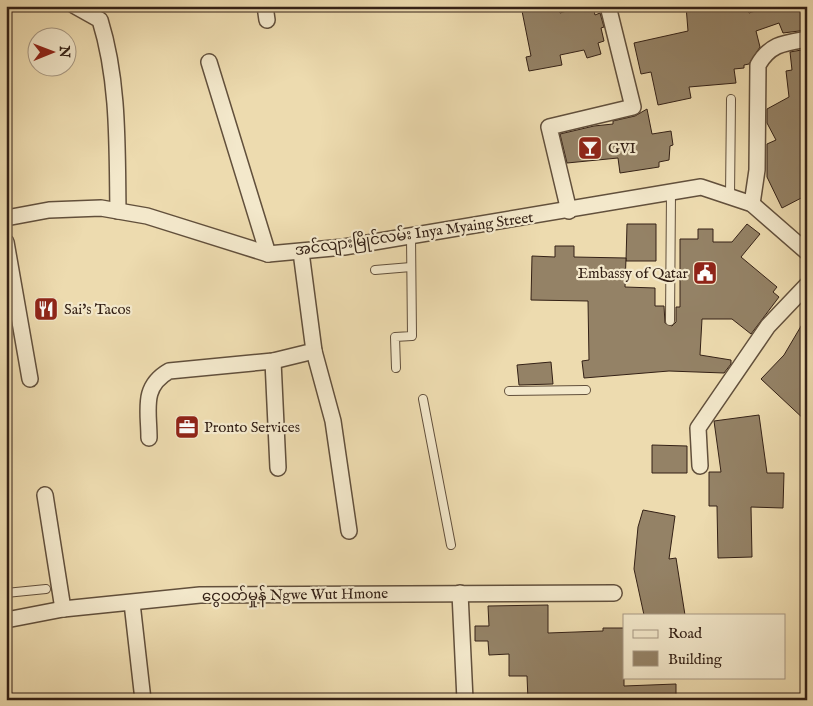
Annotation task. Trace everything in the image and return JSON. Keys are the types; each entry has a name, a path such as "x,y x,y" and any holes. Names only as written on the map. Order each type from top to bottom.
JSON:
{"street":[{"path":"75,6 100,20 109,48 117,133 118,211"},
{"path":"569,211 549,127 633,107 608,6"},
{"path":"752,204 757,170 758,65 766,52 786,43 807,39"},
{"path":"209,62 268,254"},
{"name":"အင်လျားမြိုင်လမ်း Inya Myaing Street","path":"6,218 49,210 101,208 147,216 268,254 301,252 410,236 569,211 701,187 752,204 807,252"},
{"path":"6,242 30,379"},
{"path":"301,252 314,351 333,421 350,531"},
{"path":"700,466 698,428 768,326 807,285"},
{"path":"149,438 148,394 156,378 169,372 194,367 274,361 314,351"},
{"path":"274,361 278,468"},
{"path":"45,495 63,609"},
{"path":"460,593 464,700"},
{"name":"ငွေဝတ်မှုန် Ngwe Wut Hmone","path":"6,620 63,609 200,595 614,593"},
{"path":"132,603 143,700"}],"lane":[{"path":"730,197 731,99"},
{"path":"670,321 671,192"},
{"path":"396,368 395,337 412,336 410,236"},
{"path":"375,270 411,267"},
{"path":"509,391 586,390"},
{"path":"423,399 451,545"},
{"path":"6,593 46,589"}],"building":[{"path":"521,6 558,6 560,13 583,6 593,6 595,15 600,13 604,27 601,28 604,41 598,43 601,54 587,58 584,50 560,55 562,65 529,71 526,57 531,56"},
{"path":"686,6 746,6 749,13 771,6 807,6 807,30 783,33 779,23 756,31 760,47 749,64 744,65 744,68 734,69 736,83 689,87 691,98 658,105 651,72 641,74 634,43 688,31"},
{"path":"807,49 807,195 782,208 767,177 767,144 776,140 767,123 767,109 789,97 786,71 792,70 790,52"},
{"path":"647,109 652,134 671,131 673,145 670,146 669,160 659,162 659,167 620,173 618,158 567,163 560,134 594,126 613,124 613,121 635,116"},
{"path":"627,224 656,224 656,261 626,261"},
{"path":"747,224 760,234 741,257 777,287 773,292 779,297 751,334 732,319 702,319 700,355 731,360 731,364 724,373 669,371 584,378 582,361 589,360 588,301 531,300 532,256 555,257 555,246 574,246 574,257 626,258 625,287 655,288 655,306 664,306 665,323 672,326 676,322 676,307 680,307 680,239 698,239 698,229 713,229 713,242 732,242"},
{"path":"807,316 807,422 761,379 784,355"},
{"path":"551,362 553,384 519,385 517,365"},
{"path":"759,415 767,473 784,473 783,508 751,507 752,557 718,558 717,506 709,506 709,472 721,472 714,421"},
{"path":"652,445 687,446 687,473 652,473"},
{"path":"643,510 675,516 669,559 676,558 685,614 644,614 634,569 638,527"},
{"path":"548,605 548,633 603,631 603,628 623,628 624,686 676,684 676,700 528,700 527,676 509,676 509,654 489,655 488,641 475,641 475,626 489,626 488,606"}],"place":[{"name":"GVI","path":"590,148"},
{"name":"Embassy of Qatar","path":"705,273"},
{"name":"Sai's Tacos","path":"46,309"},
{"name":"Pronto Services","path":"187,427"}]}
